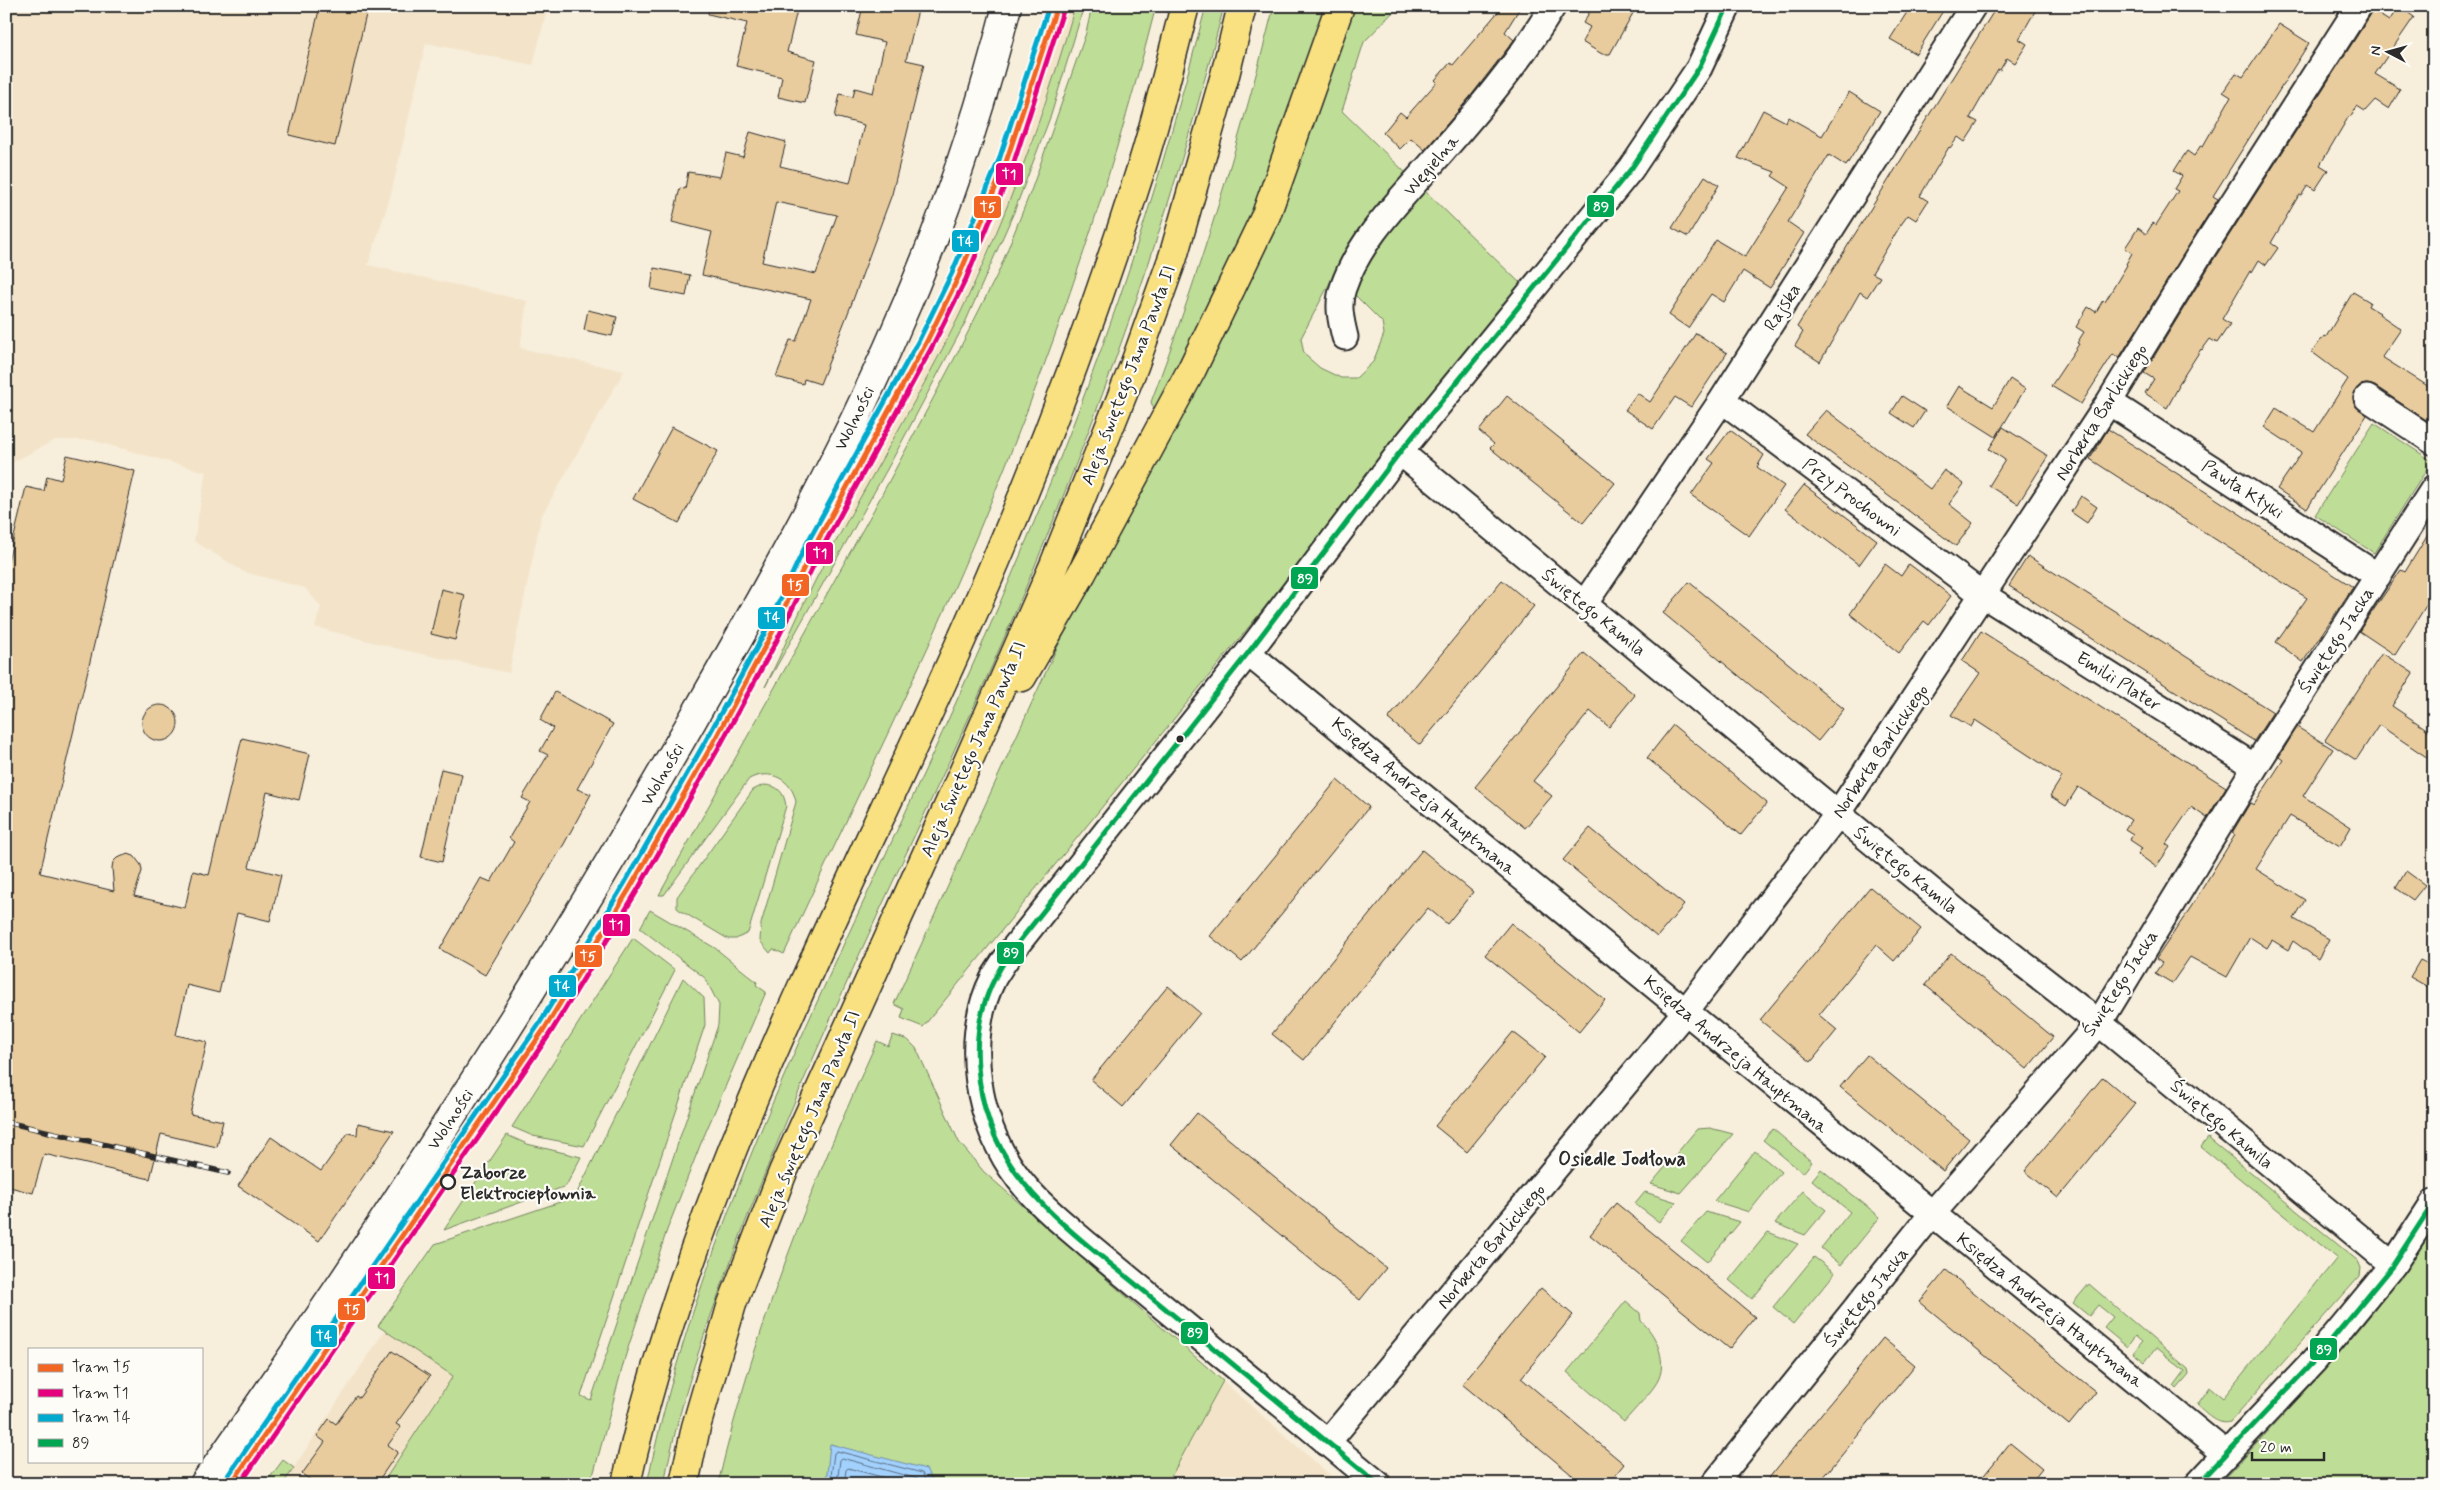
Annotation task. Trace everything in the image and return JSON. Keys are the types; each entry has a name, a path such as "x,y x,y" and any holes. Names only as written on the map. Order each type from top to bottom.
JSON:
{"main road":[{"path":"626,1484 639,1425 676,1302 729,1154 988,577 1057,407 1140,172 1185,6"},
{"name":"Aleja świętego Jana Pawła II","path":"684,1484 696,1427 732,1304 783,1172 956,789 1058,556 1134,366 1173,257 1225,75 1242,6"},
{"path":"956,789 1082,573 1192,369 1266,215 1340,6"}],"street":[{"name":"Wolności","path":"204,1484 347,1277 547,968 622,843 757,605 855,419 898,327 960,168 992,62 1006,6"},
{"name":"Węgielna","path":"1345,336 1340,314 1342,289 1354,263 1380,225 1486,100 1553,6"},
{"path":"1378,1484 1052,1213 1019,1180 997,1143 983,1102 978,1070 977,1040 983,1010 994,977 1035,920 1248,653 1400,452 1632,169 1699,68 1728,6"},
{"name":"Rajska","path":"1585,603 1722,400 1973,6"},
{"name":"Norberta Barlickiego","path":"1327,1442 1684,1012 1838,814 2109,402 2203,249 2359,6"},
{"path":"2367,398 2434,442"},
{"name":"Przy Prochowni","path":"1722,400 1983,595"},
{"name":"Pawła Kłyki","path":"2109,402 2378,576"},
{"name":"Świętego Kamila","path":"1400,452 1963,917 2099,1023 2393,1264"},
{"name":"Świętego Jacka","path":"1714,1484 1932,1214 2099,1023 2255,768 2434,488"},
{"name":"Emilii Plater","path":"1983,595 2255,768"},
{"name":"Księdza Andrzeja Hauptmana","path":"1248,653 2226,1454"},
{"path":"2198,1484 2314,1361 2393,1264 2434,1202"}],"shaded area":[{"path":"6,6 548,6 533,65 426,43 391,194 368,265 527,301 520,348 624,371 541,517 509,673 399,649 315,627 321,607 305,588 244,572 194,541 206,472 91,440 55,440 6,466"},
{"path":"1052,6 1075,6 1056,71 1018,180 958,318 842,531 821,520 938,308 969,240 1022,102"},
{"path":"385,1330 453,1376 382,1484 283,1484"},
{"path":"1223,1381 1340,1484 1167,1484"}],"green space":[{"path":"1075,6 1084,6 1051,115 1014,212 965,323 890,464 765,687 803,604 924,383 976,280 1023,165 1051,86"},
{"path":"1092,6 1156,6 1110,170 1084,251 1027,412 928,647 784,954 773,949 770,953 760,941 761,924 796,802 790,787 779,778 765,775 749,779 664,895 659,895 872,513 999,271 1032,188 1086,33"},
{"path":"1206,6 1224,6 1196,110 1165,213 1131,315 1094,416 1014,615 833,1013 747,1218 689,1382 664,1484 647,1484 672,1383 703,1283 739,1185 821,993 910,803 998,607 1082,401 1144,224"},
{"path":"1274,6 1329,6 1258,201 1199,325 1158,405 1153,407 1151,402 1218,206"},
{"path":"1352,6 1399,6 1364,42 1342,111 1409,176 1337,269 1301,338 1304,354 1320,368 1341,378 1356,378 1373,362 1384,334 1382,322 1353,293 1363,260 1422,188 1521,284 1296,569 923,1027 901,1018 904,1009 894,1004 1055,652 1298,164 1321,104"},
{"path":"2374,423 2432,461 2374,553 2315,515"},
{"path":"763,785 773,786 779,790 784,797 786,806 748,933 736,939 728,939 677,908 677,897 753,790"},
{"path":"650,910 715,948 757,982 756,985 766,992 701,1143 667,1230 626,1354 594,1472 586,1484 382,1484 453,1376 378,1326 435,1244 575,1197 683,978 704,998 705,1025 581,1396 591,1400 718,1025 719,1005 705,978 640,928"},
{"path":"633,938 675,970 584,1146 533,1136 512,1127"},
{"path":"893,1035 908,1040 916,1048 959,1142 984,1172 1223,1381 1167,1484 931,1484 932,1480 831,1444 826,1484 718,1484 749,1370 767,1314 808,1203 877,1041 888,1046"},
{"path":"1710,1128 1733,1134 1681,1193 1651,1184 1697,1129"},
{"path":"1773,1129 1812,1162 1803,1173 1763,1140"},
{"path":"507,1135 527,1144 581,1157 566,1186 444,1230"},
{"path":"2208,1138 2358,1261 2361,1268 2360,1276 2230,1422 2225,1423 2212,1418 2197,1405 2210,1387 2223,1398 2337,1258 2201,1147"},
{"path":"1755,1151 1781,1172 1749,1212 1714,1201"},
{"path":"1821,1169 1880,1217 1841,1265 1821,1248 1850,1212 1812,1180"},
{"path":"1803,1191 1826,1210 1805,1235 1775,1223"},
{"path":"1645,1192 1676,1202 1659,1222 1635,1204"},
{"path":"1706,1212 1740,1222 1707,1262 1681,1241"},
{"path":"2434,1227 2434,1484 2219,1484 2305,1392 2360,1328 2411,1262"},
{"path":"1768,1232 1798,1244 1752,1299 1729,1280"},
{"path":"1814,1257 1835,1273 1793,1324 1773,1307"},
{"path":"2089,1284 2188,1369 2189,1375 2177,1389 2174,1386 2185,1371 2156,1348 2145,1362 2133,1353 2142,1342 2135,1336 2127,1347 2104,1328 2113,1317 2098,1305 2089,1316 2073,1303"},
{"path":"1626,1301 1640,1313 1641,1321 1655,1339 1662,1363 1657,1383 1624,1422 1567,1372"},
{"path":"283,1460 294,1468 283,1484 265,1484"}],"water":[{"path":"830,1444 926,1469 932,1480 931,1484 826,1484"}],"building":[{"path":"320,6 368,6 335,146 289,135"},
{"path":"709,6 798,6 787,52 816,60 805,103 778,97 782,77 736,66 747,23 708,14"},
{"path":"863,6 919,6 906,60 924,64 892,194 850,308 820,384 804,379 803,384 776,377 790,340 796,341 811,299 702,275 712,232 672,222 680,188 685,189 688,172 720,177 726,153 743,157 750,132 786,142 780,166 850,183 864,125 835,117 840,94 853,97 855,88 873,93 885,42 856,35","holes":["776,202 837,215 816,274 762,262"]},
{"path":"1503,6 1521,6 1505,32 1514,40 1470,97 1425,150 1411,138 1400,149 1383,133 1400,112 1406,117 1437,82 1435,80 1450,63 1453,65"},
{"path":"1593,6 1637,6 1610,54 1602,54 1582,42 1590,27 1583,23"},
{"path":"1911,6 1946,6 1916,54 1890,39"},
{"path":"1997,6 2038,6 2019,39 2027,44 2015,63 2007,58 2000,70 1998,69 1970,118 1978,122 1965,142 1958,137 1949,147 1920,196 1928,201 1916,220 1908,215 1900,226 1872,273 1880,277 1867,297 1860,292 1820,362 1795,346 1803,332 1797,327"},
{"path":"2399,6 2414,17 2375,74 2400,89 2399,92 2389,109 2375,100 2365,111 2357,106 2349,116 2320,165 2328,170 2315,190 2308,185 2301,196 2299,195 2271,243 2278,248 2266,265 2259,260 2252,272 2250,271 2222,319 2230,324 2217,343 2210,339 2201,349 2178,385 2167,408 2145,393 2154,379 2144,373 2210,265 2373,11 2389,21"},
{"path":"2279,24 2309,43 2213,196 2218,199 2119,358 2113,354 2081,404 2051,386 2079,344 2077,343 2084,332 2076,327 2088,307 2096,312 2103,300 2105,302 2132,253 2125,248 2138,228 2146,234 2153,223 2156,225 2178,191 2174,189 2182,176 2174,171 2187,151 2194,156 2201,145 2203,146 2231,97 2223,92 2236,73 2243,77"},
{"path":"1849,92 1880,111 1846,166 1829,155 1788,222 1804,233 1770,288 1743,271 1724,302 1711,294 1688,328 1669,315 1716,240 1745,257 1789,187 1772,176 1775,172 1738,158 1763,110 1786,122 1788,117 1822,136"},
{"path":"1705,176 1719,185 1688,237 1672,228"},
{"path":"654,268 690,275 686,296 651,289"},
{"path":"2353,292 2370,302 2368,306 2401,329 2382,357 2434,390 2434,425 2375,386 2360,385 2353,397 2354,404 2367,415 2307,509 2277,489 2302,452 2264,427 2276,408 2314,432 2348,379 2312,352 2324,336 2326,337"},
{"path":"588,310 617,317 612,336 584,330"},
{"path":"1696,333 1727,353 1691,407 1675,397 1653,429 1625,410 1637,393 1650,402"},
{"path":"2010,379 2025,389 1996,437 1947,406 1959,386 1993,407"},
{"path":"1507,396 1615,483 1583,523 1490,448 1494,444 1479,431"},
{"path":"1902,396 1925,411 1914,428 1891,413"},
{"path":"1826,410 1930,489 1944,470 1964,484 1949,504 1973,523 1956,546 1805,434"},
{"path":"672,427 718,451 679,523 633,499"},
{"path":"2003,427 2048,456 2018,504 1989,486 2005,460 1989,449"},
{"path":"2108,429 2353,587 2303,662 2276,642 2307,598 2090,459"},
{"path":"1730,430 1764,455 1757,467 1784,486 1749,536 1691,495 1714,463 1708,459"},
{"path":"67,455 135,471 40,873 114,891 113,862 117,858 128,854 134,856 141,865 142,871 134,896 185,908 193,871 209,875 242,738 310,754 299,800 267,792 249,867 281,875 270,921 237,913 219,993 187,985 176,1035 207,1042 190,1114 223,1121 217,1147 161,1134 150,1179 44,1154 33,1193 6,1186 6,570 26,487 44,491 47,476 61,480"},
{"path":"1804,485 1877,540 1859,565 1785,509"},
{"path":"2081,496 2097,507 2087,523 2071,512"},
{"path":"2434,525 2434,593 2395,655 2359,631 2401,570 2405,572"},
{"path":"2028,556 2273,712 2254,741 2009,586"},
{"path":"1885,564 1901,576 1909,564 1951,596 1929,625 1924,621 1899,653 1850,614"},
{"path":"1502,580 1534,606 1420,745 1388,719"},
{"path":"1689,582 1844,709 1818,741 1663,613"},
{"path":"441,589 465,595 455,640 431,634"},
{"path":"1981,631 2226,787 2207,818 2191,807 2166,844 2170,847 2156,867 2138,854 2142,848 2130,840 2133,834 2125,829 2131,820 2078,787 2066,806 2050,796 2062,777 1975,720 1971,727 1951,715 1980,673 1962,661"},
{"path":"1584,653 1635,695 1609,727 1590,711 1533,781 1552,796 1525,828 1475,787"},
{"path":"2382,653 2413,673 2392,706 2434,734 2434,762 2379,725 2356,760 2325,740"},
{"path":"555,692 613,724 577,789 591,794 564,844 485,975 440,949 481,878 491,882 514,842 509,838 530,802 522,798 548,755 540,751 553,728 540,720"},
{"path":"160,705 167,706 173,710 177,716 177,730 173,736 167,740 160,741 153,740 147,736 143,730 142,723 143,716 147,710 153,706"},
{"path":"1673,725 1767,803 1741,835 1647,758"},
{"path":"2297,727 2333,749 2303,796 2351,827 2340,846 2290,816 2256,869 2305,900 2294,919 2329,939 2318,959 2293,941 2288,950 2272,940 2267,948 2250,937 2227,977 2190,957 2172,983 2155,973 2162,963 2156,959 2191,907 2235,835 2232,833 2250,803 2254,805 2283,760 2279,757"},
{"path":"441,769 462,774 442,862 421,857"},
{"path":"1337,780 1369,807 1242,962 1210,936"},
{"path":"1590,828 1684,905 1657,937 1563,860"},
{"path":"1422,850 1473,892 1447,924 1428,908 1304,1060 1272,1034"},
{"path":"2406,871 2425,885 2413,900 2396,888"},
{"path":"1870,887 1921,929 1894,961 1876,945 1819,1015 1837,1030 1811,1062 1760,1020"},
{"path":"1511,923 1605,1000 1579,1032 1485,955"},
{"path":"1951,953 2053,1037 2027,1069 1925,985"},
{"path":"2420,960 2434,967 2434,976 2428,987 2410,977"},
{"path":"1168,986 1200,1013 1123,1107 1091,1080"},
{"path":"1513,1032 1545,1057 1467,1152 1435,1126"},
{"path":"1867,1055 1969,1139 1943,1171 1840,1087"},
{"path":"2103,1077 2135,1104 2058,1198 2025,1171"},
{"path":"1197,1113 1386,1268 1360,1300 1171,1145"},
{"path":"358,1123 394,1131 319,1241 238,1186 271,1137 321,1171 348,1133 357,1135"},
{"path":"1616,1203 1755,1317 1729,1349 1590,1235"},
{"path":"1946,1270 2096,1392 2069,1425 1920,1302"},
{"path":"1541,1288 1573,1315 1521,1378 1624,1464 1608,1484 1583,1484 1462,1384"},
{"path":"1883,1338 1915,1365 1873,1417 1818,1484 1764,1484"},
{"path":"392,1351 430,1376 396,1424 401,1427 388,1445 398,1452 376,1484 316,1484 302,1474 325,1442 317,1436 329,1419 336,1424 356,1396 359,1398"},
{"path":"2010,1443 2042,1469 2030,1484 1977,1484"}],"railway":[{"path":"6,1122 228,1173"}],"tram line":[{"name":"T4","path":"225,1480 539,1024 624,884 705,742 764,634 805,547 919,340 952,273 999,160 1049,6"},
{"name":"T5","path":"231,1484 545,1028 630,888 712,745 770,637 812,551 926,343 959,276 1006,162 1057,6"},
{"name":"T1","path":"240,1484 551,1032 637,891 718,749 777,640 819,554 932,347 966,279 1013,165 1064,8"}],"transit line":[{"name":"89","path":"1378,1484 1075,1235 1034,1195 1002,1151 990,1126 982,1098 977,1051 984,1004 996,975 1014,948 1248,653 1400,452 1631,169 1699,68 1728,6"},
{"name":"89","path":"2198,1484 2314,1361 2393,1265 2434,1202"}],"place":[{"name":"Zaborze Elektrociepłownia","path":"448,1182"}],"district":[{"name":"Osiedle Jodłowa","path":"1622,1158"}]}
